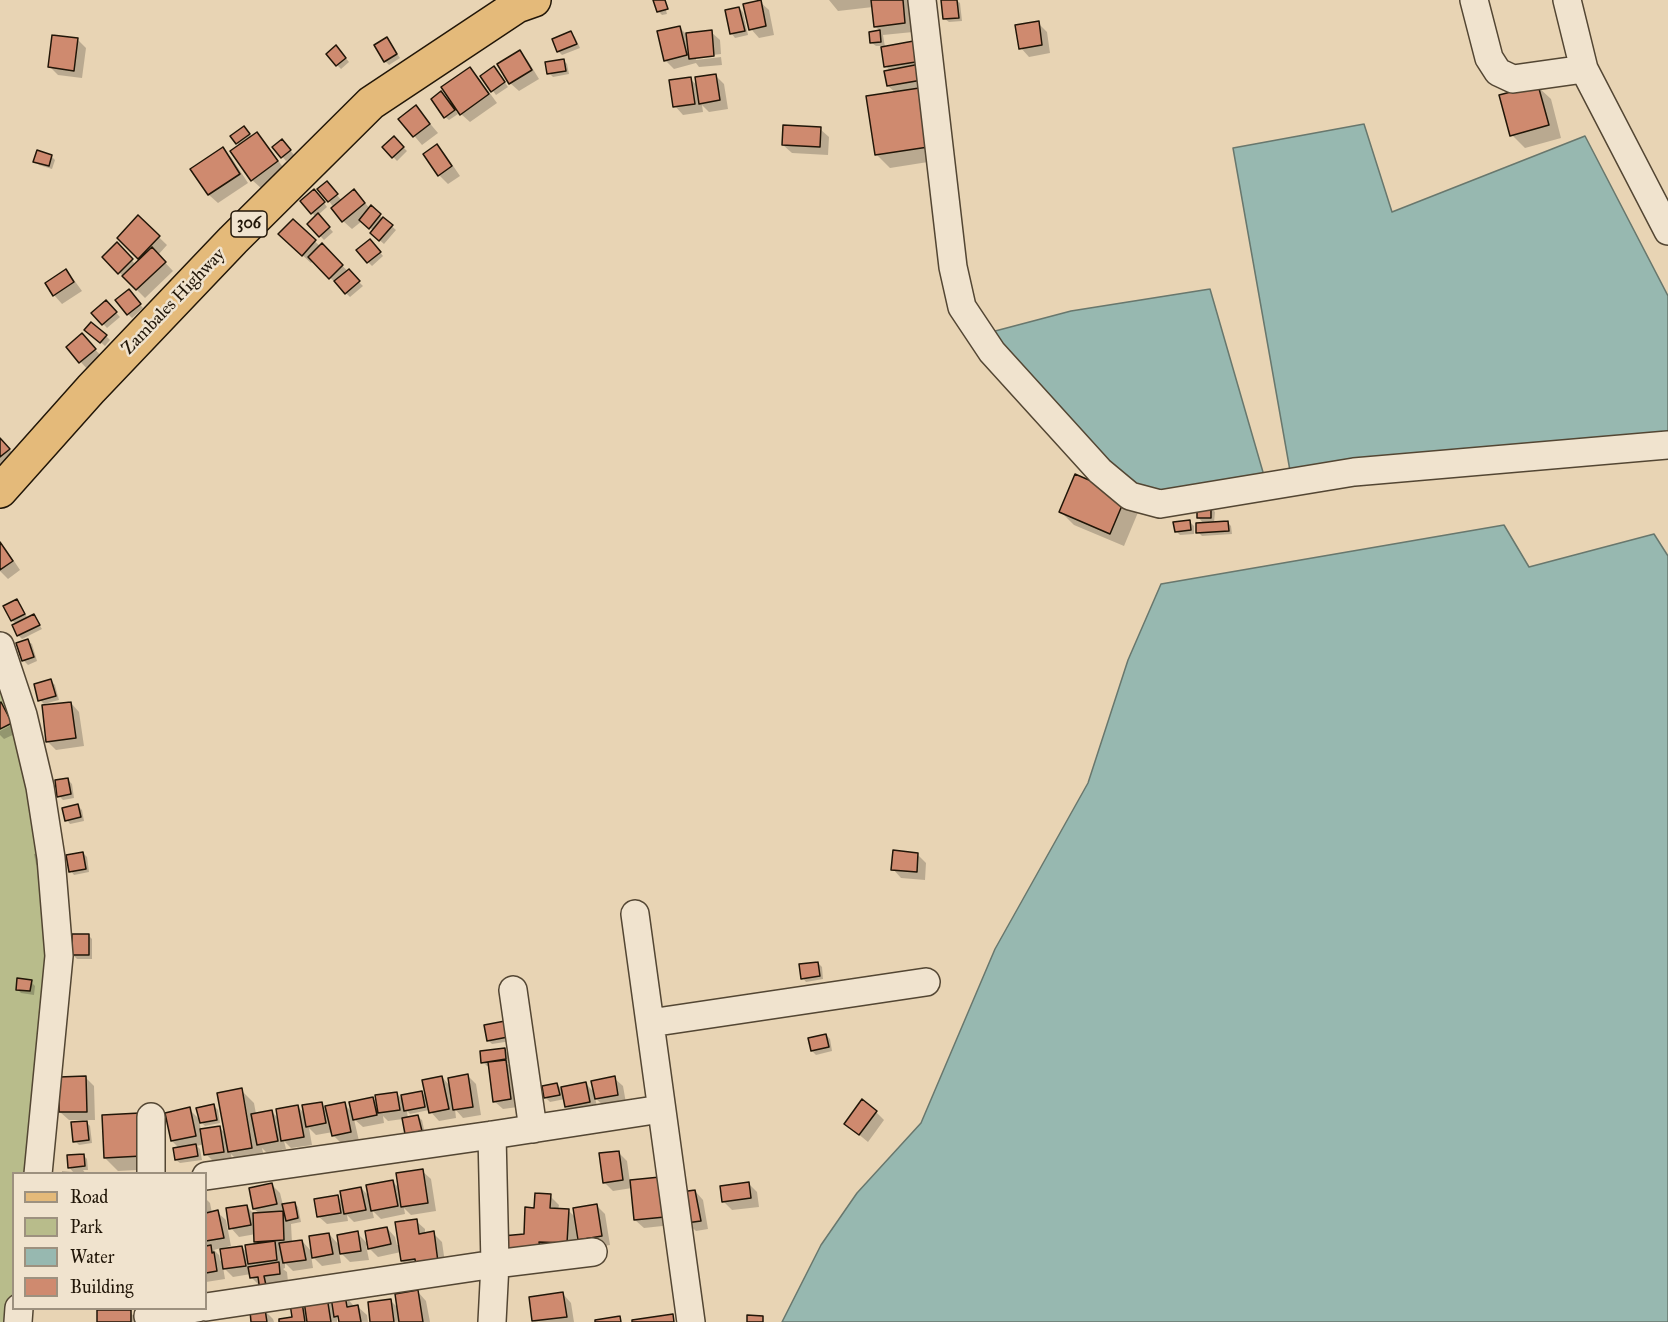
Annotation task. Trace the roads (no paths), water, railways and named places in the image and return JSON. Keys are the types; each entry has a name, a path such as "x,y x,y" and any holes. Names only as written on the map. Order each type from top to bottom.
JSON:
{"main road":[{"name":"Zambales Highway","path":"0,491 91,389 232,240 371,103 517,6 534,0"}],"street":[{"path":"922,0 953,267 962,307 992,352 1100,471 1130,496 1160,504 1354,472 1668,445"},
{"path":"1474,0 1489,58 1498,72 1513,79 1584,69"},
{"path":"1567,0 1584,69 1668,231"},
{"path":"0,646 23,715 40,787 51,858 59,956 38,1172"},
{"path":"635,914 691,1322"},
{"path":"650,1023 926,982"},
{"path":"513,990 533,1129"},
{"path":"207,1176 661,1109"},
{"path":"151,1116 151,1172"},
{"path":"492,1135 495,1264 492,1322"},
{"path":"207,1307 495,1264 593,1252"},
{"path":"148,1315 183,1310"}],"water":[{"path":"1364,124 1392,212 1585,136 1668,296 1668,445 1292,482 1233,148"},
{"path":"1210,289 1267,486 1130,496 980,335 1071,311"},
{"path":"1504,525 1529,567 1654,534 1668,556 1668,1322 782,1322 821,1245 857,1193 921,1123 995,949 1088,783 1128,660 1161,584"}]}
